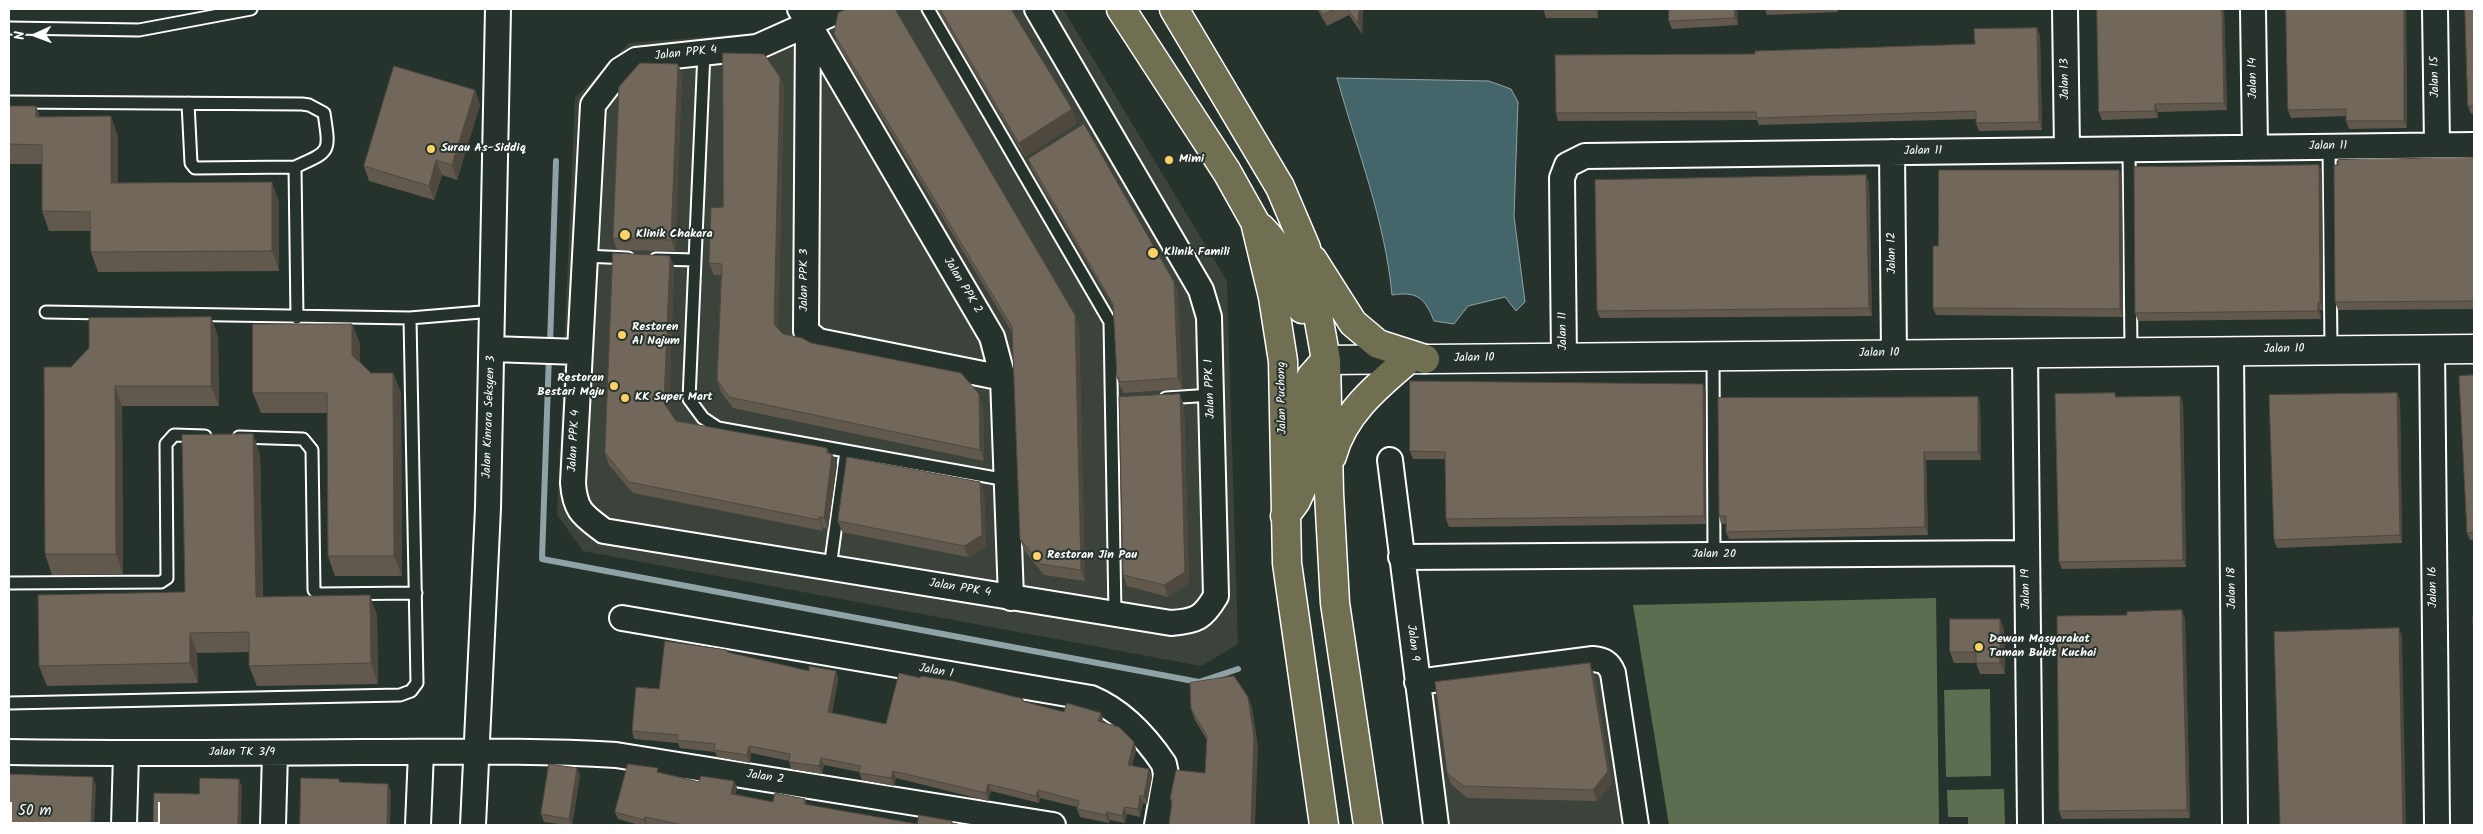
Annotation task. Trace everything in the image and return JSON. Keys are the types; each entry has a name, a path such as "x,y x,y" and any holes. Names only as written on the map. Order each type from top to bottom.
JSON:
{"main road":[{"name":"Jalan Puchong","path":"1121,9 1227,172 1255,222 1273,297 1282,353 1287,563 1297,646 1324,825"},
{"path":"1174,9 1280,187 1306,248 1353,323 1378,344 1417,359"},
{"path":"1255,222 1280,250 1301,301 1304,330 1311,344 1326,360"},
{"path":"1306,248 1326,360 1329,493 1335,603 1368,825"},
{"path":"1329,493 1332,454 1348,419 1371,391 1417,359"},
{"path":"1285,516 1296,500 1306,479 1306,395 1311,377 1326,360"}],"street":[{"name":"Jalan Kinrara Seksyen 3","path":"473,825 488,508 501,350 493,311 498,9"},
{"path":"804,17 842,9"},
{"name":"Jalan PPK 1","path":"1011,598 1171,622 1187,621 1205,613 1216,596 1209,318 1201,290 1097,120 1037,9"},
{"name":"Jalan 13","path":"2065,9 2067,150"},
{"name":"Jalan 14","path":"2253,9 2255,147"},
{"name":"Jalan 15","path":"2435,9 2437,145"},
{"name":"Jalan PPK 4","path":"804,17 757,46 636,60 620,70 593,105 584,256 570,352 574,498 580,512 604,531 1011,598"},
{"name":"Jalan PPK 3","path":"804,17 806,330 818,341 1003,378"},
{"name":"Jalan PPK 2","path":"804,17 992,337 1003,378 1011,598"},
{"name":"Jalan 11","path":"1564,358 1562,178 1567,165 1585,156 2474,145"},
{"name":"Jalan 12","path":"1892,152 1894,354"},
{"name":"Jalan 16","path":"2432,349 2437,825"},
{"name":"Jalan 10","path":"1326,360 2474,349"},
{"path":"501,350 570,352"},
{"name":"Jalan 18","path":"2231,351 2235,825"},
{"name":"Jalan 19","path":"2025,353 2030,825"},
{"name":"Jalan 9","path":"1390,460 1436,825"},
{"name":"Jalan 20","path":"1401,557 2027,552"},
{"name":"Jalan 1","path":"622,618 1091,698 1121,715 1164,764 1166,774 1157,825"},
{"path":"1417,682 1593,659 1603,660 1610,665 1613,673 1636,825"},
{"name":"Jalan TK 3/9","path":"9,752 126,754 475,751"},
{"name":"Jalan 2","path":"475,751 566,752 649,759 1052,825"},
{"path":"418,825 421,752"},
{"path":"273,825 275,753"},
{"path":"124,825 126,754"}],"lane":[{"path":"9,28 139,30 251,9"},
{"path":"928,9 1026,166 1110,322 1116,400 1115,614"},
{"path":"704,52 689,399 702,418 718,428 1007,480"},
{"path":"9,102 309,105 324,113 327,148 323,155 295,167 195,168 191,163 188,104"},
{"path":"2329,147 2331,350"},
{"path":"2129,149 2131,352"},
{"path":"295,167 296,318"},
{"path":"584,256 695,260"},
{"path":"46,312 296,318 410,318 493,311"},
{"path":"9,703 400,695 411,692 417,683 410,318"},
{"path":"1712,356 1714,555"},
{"path":"1157,398 1212,395"},
{"path":"9,584 162,582 167,578 166,444 174,435 303,439 312,450 314,590 318,594 416,593"},
{"path":"830,568 846,451"}],"shaded area":[{"path":"806,9 1063,9 1227,281 1238,644 1201,666 583,551 557,515 575,98 629,43 757,33"},
{"path":"1601,668 1629,824 1444,825 1427,690"}],"green space":[{"path":"1936,598 1939,825 1669,825 1633,605"},
{"path":"1990,689 1991,776 1946,777 1944,690"},
{"path":"2004,789 2005,825 1968,825 1968,817 1948,817 1947,790"}],"water":[{"path":"1337,78 1489,81 1511,89 1518,102 1514,216 1525,302 1516,311 1505,297 1468,306 1454,324 1434,321 1427,307 1414,295 1392,295 1377,212"}],"building":[{"path":"847,9 895,9 1075,315 1081,570 1040,564 1020,539 1012,327 834,34 838,13"},
{"path":"940,9 1011,9 1072,109 1019,143"},
{"path":"1319,9 1335,9 1323,15"},
{"path":"1348,9 1359,9 1358,23"},
{"path":"1596,9 1596,10 1543,10"},
{"path":"1669,9 1734,9 1735,18 1669,21"},
{"path":"2097,9 2222,9 2224,103 2155,104 2155,111 2099,112"},
{"path":"2286,9 2404,9 2404,121 2346,121 2346,109 2288,110"},
{"path":"2465,9 2474,9 2474,106 2468,106"},
{"path":"2037,28 2039,122 1976,123 1976,111 1757,118 1756,112 1556,113 1555,55 1755,54 1755,51 1975,44 1974,29"},
{"path":"723,53 764,54 780,77 774,324 783,334 802,338 811,343 961,373 979,394 980,450 729,397 717,380 722,264 709,263 711,208 723,207"},
{"path":"640,63 678,64 671,240 613,238 619,87"},
{"path":"394,66 475,90 452,165 436,160 429,186 364,166"},
{"path":"9,106 36,106 36,117 111,116 111,183 272,182 272,251 91,252 90,212 42,211 42,145 9,144"},
{"path":"1084,124 1174,282 1178,378 1119,382 1119,378 1117,378 1113,304 1028,159"},
{"path":"2474,158 2474,301 2335,302 2334,165 2338,165 2338,160"},
{"path":"2319,165 2320,302 2318,302 2318,311 2135,313 2134,167"},
{"path":"1939,170 2119,170 2120,309 1933,308 1933,246 1938,246"},
{"path":"1866,175 1869,308 1597,311 1595,180"},
{"path":"613,253 670,256 664,403 676,421 827,448 827,453 832,454 824,518 819,517 819,520 629,482 605,453"},
{"path":"211,317 211,386 115,386 116,554 45,554 44,367 71,367 89,348 89,318"},
{"path":"253,324 352,324 352,355 371,373 393,373 394,556 328,556 327,393 253,393"},
{"path":"2474,375 2474,532 2467,533 2459,376"},
{"path":"1410,381 1703,384 1704,516 1446,519 1445,452 1410,451"},
{"path":"2115,393 2115,397 2180,396 2183,560 2059,562 2055,394"},
{"path":"2397,393 2400,535 2274,540 2269,395"},
{"path":"1180,394 1185,572 1164,585 1123,575 1119,397"},
{"path":"1978,397 1978,452 1924,452 1925,527 1726,532 1726,516 1719,516 1718,398"},
{"path":"253,434 256,597 370,595 371,663 249,666 249,632 190,633 190,663 39,666 38,595 185,592 182,435"},
{"path":"847,457 980,482 982,535 964,546 838,521"},
{"path":"2182,610 2187,810 2059,811 2057,616 2127,615 2127,612"},
{"name":"Dewan Masyarakat Taman Bukit Kuchai","path":"1950,619 2000,619 2000,663 1976,663 1976,652 1950,652"},
{"path":"2399,628 2403,825 2280,825 2274,632"},
{"path":"665,641 727,650 727,652 809,671 809,666 836,671 828,712 886,724 899,673 920,678 921,676 953,681 1064,712 1067,703 1101,713 1098,721 1119,727 1134,742 1128,765 1149,769 1144,796 1140,796 1138,809 1124,807 1122,816 1107,812 1106,815 1077,809 1079,801 1038,790 1036,796 988,784 986,793 893,771 891,778 859,773 860,766 821,758 819,766 789,762 790,754 749,746 747,755 714,750 715,744 677,740 678,735 632,731 636,687 659,689"},
{"path":"1590,663 1608,771 1593,790 1463,786 1447,773 1435,682"},
{"path":"1234,676 1248,697 1254,737 1251,825 1169,825 1172,800 1170,799 1176,770 1205,773 1207,736 1191,709 1190,683"},
{"path":"549,764 577,768 569,819 541,814"},
{"path":"628,764 658,768 657,772 699,782 701,776 734,781 731,794 773,802 775,793 805,799 804,804 917,824 919,815 952,821 951,823 962,825 682,825 645,817 644,820 615,812"},
{"path":"9,774 93,777 91,825 9,825"},
{"path":"200,778 239,779 238,825 153,825 154,793 199,794"},
{"path":"301,778 339,779 339,782 388,784 387,825 300,825"}],"waterway":[{"path":"550,345 556,161"},
{"path":"549,355 542,559 1199,682 1238,669"}],"place":[{"name":"Surau As-Siddiq","path":"431,149"},
{"name":"Mimi","path":"1169,160"},
{"name":"Klinik Chakara","path":"625,235"},
{"name":"Klinik Famili","path":"1153,253"},
{"name":"Restoren Al Najum","path":"622,335"},
{"name":"Restoran Bestari Maju","path":"614,386"},
{"name":"KK Super Mart","path":"625,398"},
{"name":"Restoran Jin Pau","path":"1037,556"},
{"name":"Dewan Masyarakat Taman Bukit Kuchai","path":"1979,647"}]}
